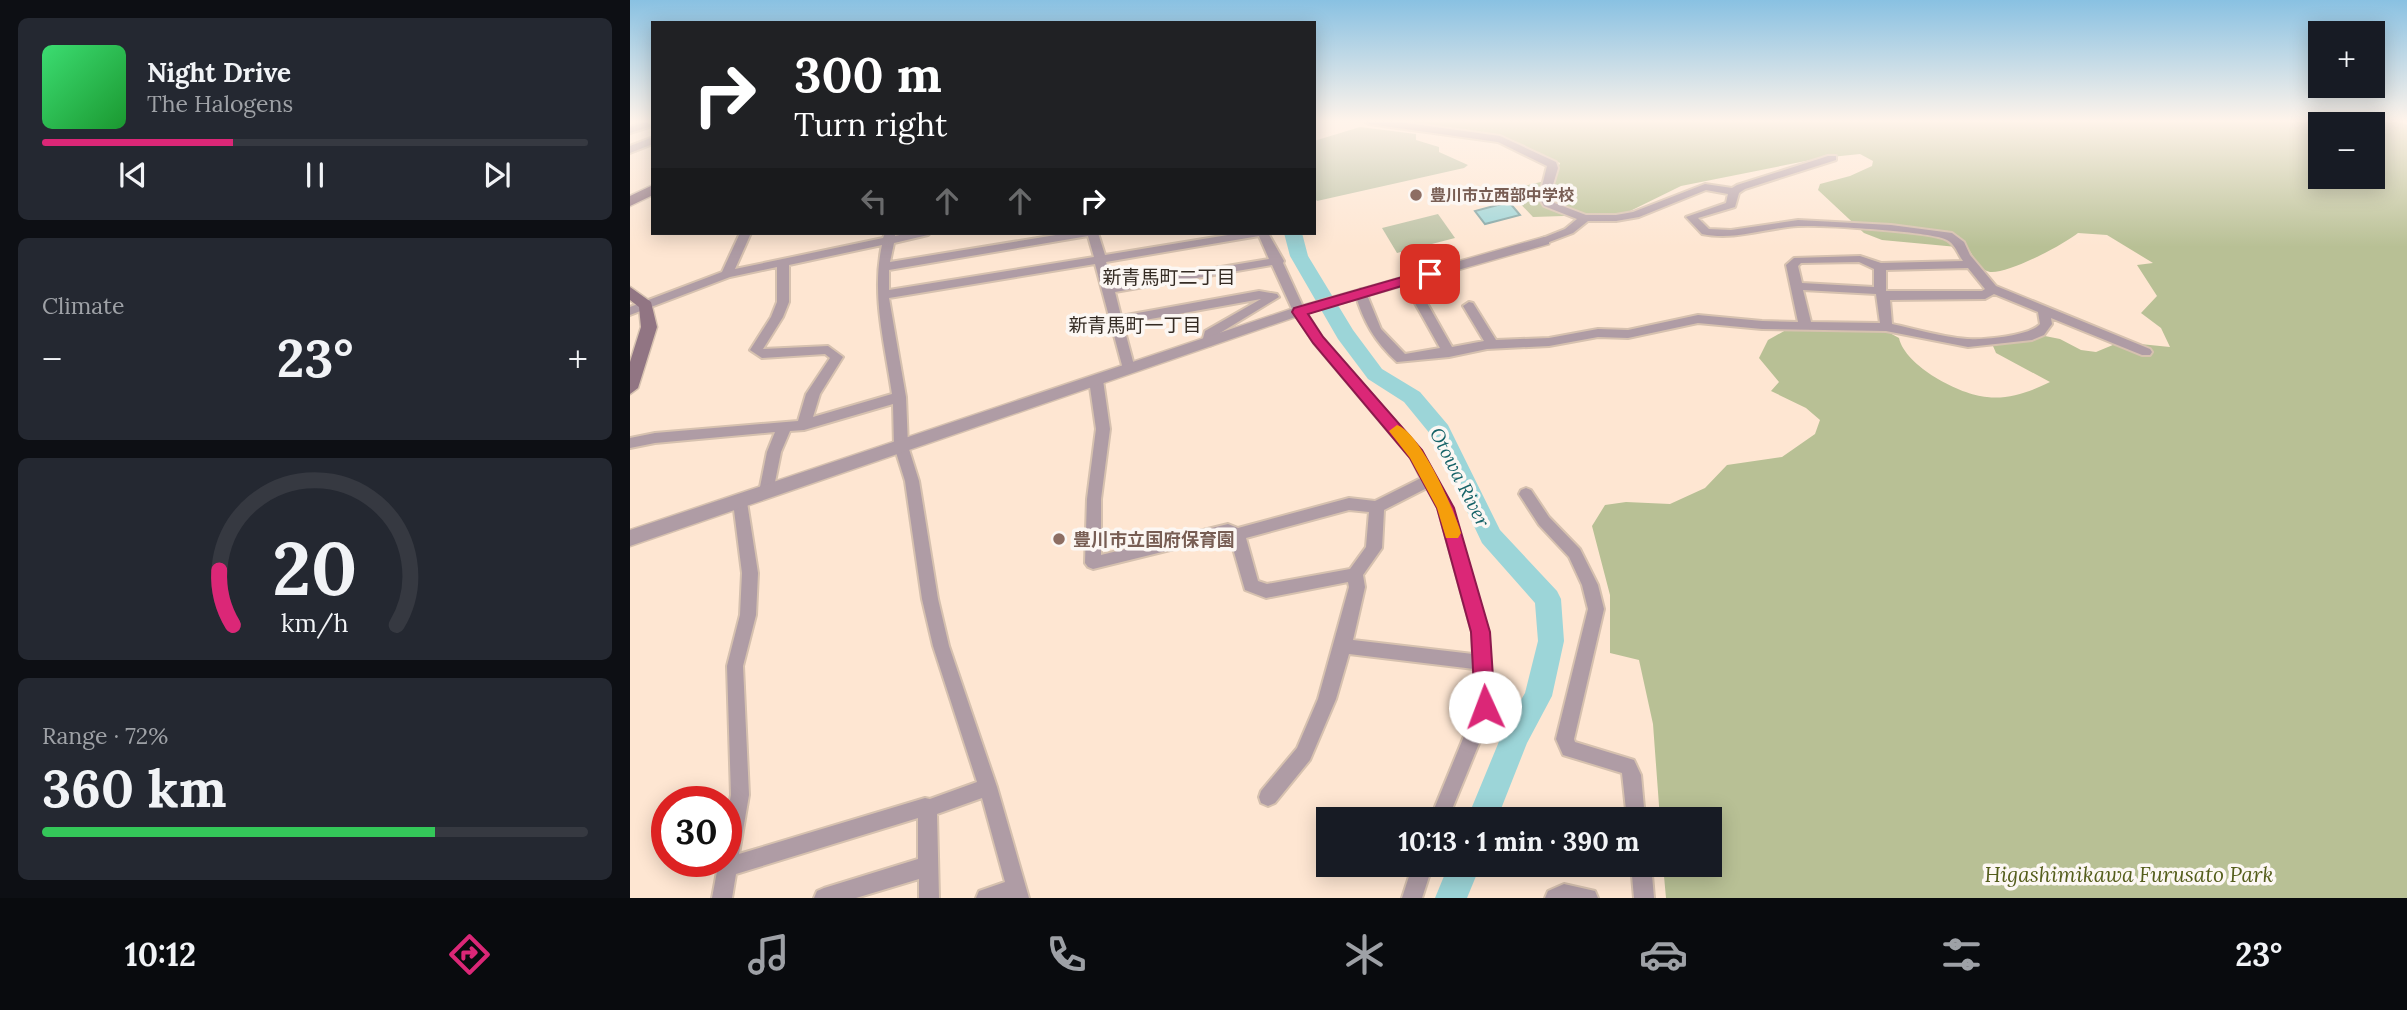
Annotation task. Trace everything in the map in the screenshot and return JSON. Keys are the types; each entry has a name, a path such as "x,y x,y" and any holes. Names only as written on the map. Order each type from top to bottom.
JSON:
{"main road":[{"path":"630,202 651,190"},
{"path":"630,292 646,305 649,327 632,378"}],"street":[{"path":"1550,163 1553,168 1544,198 1548,204 1585,218 1635,215 1705,187 1734,192"},
{"path":"1817,163 1741,187 1734,192 1731,205 1691,217 1706,232 1731,233 1798,223 1905,229 1948,235 1960,244 1971,264 1992,289 2146,352"},
{"path":"630,538 1299,312 1544,241 1569,231 1585,218"},
{"path":"727,274 744,235"},
{"path":"883,267 1075,235"},
{"path":"1094,235 1129,369"},
{"path":"883,295 1249,235"},
{"path":"1262,235 1278,261 1299,312 1318,340 1416,455 1445,508 1471,592 1480,632 1485,707 1444,807"},
{"path":"630,311 727,274 889,236 883,267 883,295 899,397 901,446 912,481 923,561 941,646 988,787 1018,893 986,898"},
{"path":"1805,324 1792,265 1798,260 1860,259 1880,267 1971,264"},
{"path":"784,261 781,274 783,296 779,313 756,350 762,354 828,350 836,357 813,394 804,425"},
{"path":"1110,289 1278,261"},
{"path":"1880,267 1886,327"},
{"path":"1408,280 1449,353"},
{"path":"1796,286 1882,293 1985,295 1992,289"},
{"path":"1208,342 1209,334 1273,297 1291,290"},
{"path":"1358,294 1369,322 1384,343 1402,359 1493,345 1549,342 1598,333 1628,334 1698,319 1762,325 1886,327 1968,343 2028,337 2040,332 2046,324 2044,310"},
{"path":"1118,321 1259,295 1273,297"},
{"path":"1469,306 1493,345"},
{"path":"1096,380 1102,429 1094,499 1093,563 1228,530 1237,534 1349,504 1377,507 1430,480"},
{"path":"630,443 655,438 804,425 899,397"},
{"path":"766,492 774,452 784,428"},
{"path":"1526,495 1544,521 1575,553 1590,585 1597,610 1565,739 1569,749 1628,766 1632,775 1635,807"},
{"path":"740,502 749,584 748,615 735,666 740,786"},
{"path":"1237,534 1251,585 1266,591 1355,574 1374,548 1377,507"},
{"path":"1268,797 1304,754 1327,699 1357,587 1355,574"},
{"path":"1343,646 1483,663"},
{"path":"742,863 925,807 930,808 988,787"},
{"path":"929,898 927,818 930,808"},
{"path":"824,898 928,866"},
{"path":"722,898 726,877"},
{"path":"1412,898 1419,877"},
{"path":"1642,877 1644,898"},
{"path":"1555,898 1564,894 1588,898"}],"green space":[{"path":"1316,163 1468,165 1464,168 1317,201"},
{"path":"1560,163 1796,163 1681,186 1624,214 1533,217 1513,196 1524,186 1553,179"},
{"name":"Higashimikawa Furusato Park","path":"1873,163 2308,163 2308,189 2385,189 2385,163 2407,163 2407,898 1666,898 1664,877 1722,877 1722,807 1659,807 1653,724 1639,660 1610,653 1610,595 1592,526 1605,505 1626,502 1670,504 1705,488 1727,465 1782,457 1815,434 1820,420 1806,408 1771,391 1779,382 1759,358 1768,340 1786,330 1888,332 1899,338 1911,359 1935,377 1963,391 1995,398 2011,396 2050,382 1996,353 1993,346 2045,336 2060,339 2081,350 2096,352 2120,342 2170,347 2161,328 2141,313 2157,296 2137,265 2153,263 2107,235 2078,233 2022,264 1990,272 1980,266 1968,248 1882,240 1864,233 1818,190 1820,184 1850,176 1872,166"},
{"path":"1438,214 1455,238 1397,253 1382,228"}],"water":[{"path":"1509,202 1520,215 1485,224 1475,211"}],"waterway":[{"name":"Otowa River","path":"1294,235 1299,256 1345,334 1375,374 1412,397 1440,431 1491,536 1548,599 1551,641 1538,696 1515,737 1487,807"},
{"name":"Otowa River","path":"1451,898 1460,877"}],"slow traffic":[{"path":"1397,431 1416,455 1445,508 1452,533"}],"place":[{"name":"豊川市立西部中学校","path":"1416,195"},
{"name":"豊川市立国府保育園","path":"1059,539"}],"district":[{"name":"新青馬町二丁目","path":"1169,277"},
{"name":"新青馬町一丁目","path":"1135,325"}],"route":[{"path":"1430,274 1299,312 1318,340 1416,455 1445,508 1471,592 1480,632 1485,707"}]}
